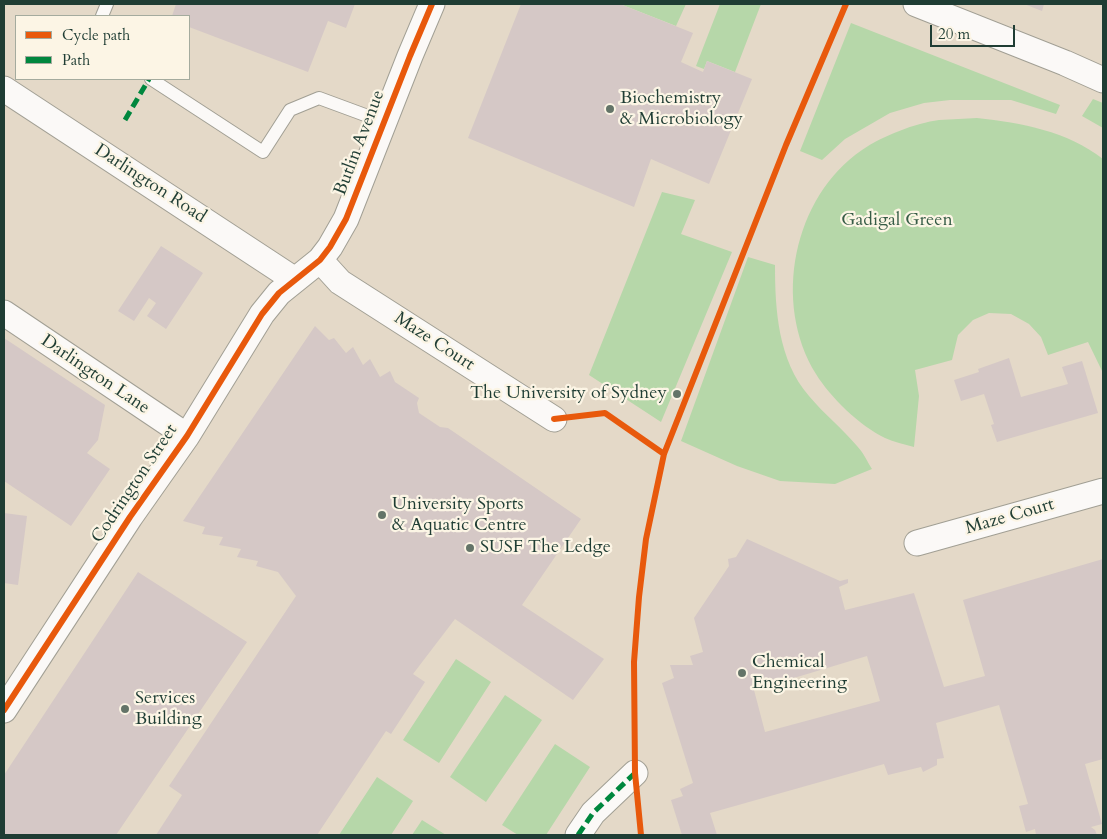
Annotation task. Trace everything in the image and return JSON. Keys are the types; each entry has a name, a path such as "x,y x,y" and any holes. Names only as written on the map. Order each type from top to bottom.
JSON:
{"street":[{"name":"Butlin Avenue","path":"295,280 320,260 346,219 432,4"},
{"path":"916,4 1103,80"},
{"name":"Darlington Road","path":"4,89 295,280"},
{"name":"Maze Court","path":"320,260 340,282 554,419"},
{"name":"Codrington Street","path":"4,710 130,517 187,436 262,314 280,292 295,280"},
{"name":"Darlington Lane","path":"4,313 187,436"},
{"name":"Maze Court","path":"917,543 1103,491"},
{"path":"578,835 593,812 634,773"}],"lane":[{"path":"153,80 264,152 290,110 319,98 384,122"}],"green space":[{"path":"620,4 686,4 676,26"},
{"path":"720,4 761,4 735,72 707,61 704,69 696,66"},
{"path":"851,23 1060,105 1056,114 1011,100 950,100 924,103 890,113 845,139 822,160 800,151"},
{"path":"1093,99 1103,103 1103,128 1082,116"},
{"name":"Gadigal Green","path":"977,118 1027,126 1059,135 1089,149 1103,159 1103,373 1088,342 1048,355 1041,337 1029,324 1011,314 989,313 973,320 958,335 952,360 915,370 919,396 914,447 885,438 856,419 829,392 816,374 803,346 795,316 793,284 797,253 806,223 820,195 838,170 862,150 889,135 920,124 939,120"},
{"path":"662,192 695,200 681,234 732,252 661,422 589,375"},
{"path":"748,257 775,265 780,334 791,367 809,396 859,448 872,469 835,484 780,481 737,466 681,441"},
{"path":"456,659 491,682 439,763 403,740"},
{"path":"505,695 542,720 486,802 450,777"},
{"path":"555,744 590,767 546,835 518,835 502,825"},
{"path":"377,777 413,801 391,835 339,835"},
{"path":"422,820 446,835 412,835"}],"building":[{"path":"176,4 355,4 346,28 328,21 308,72 190,27 190,15 172,15"},
{"name":"Biochemistry & Microbiology","path":"521,4 620,4 693,33 681,62 703,72 707,61 752,79 709,184 651,159 634,207 468,138"},
{"path":"1024,4 1044,4 1042,11"},
{"path":"161,246 203,273 166,329 147,316 156,303 149,298 134,321 118,311"},
{"name":"University Sports & Aquatic Centre","path":"315,326 329,340 334,338 346,353 353,347 363,365 370,359 380,377 390,371 395,382 419,398 417,403 419,413 440,427 448,428 581,519 522,605 604,659 573,700 455,619 413,674 425,682 391,734 386,731 317,835 156,835 182,795 169,786 296,596 278,572 256,566 258,561 237,557 241,549 219,545 223,537 202,534 205,527 183,521"},
{"path":"4,338 105,405 98,440 87,453 110,469 71,526 4,481"},
{"path":"1009,358 1021,397 1068,384 1062,367 1082,361 1098,413 997,442 991,425 994,424 984,394 961,401 954,380 979,372 978,369"},
{"path":"4,513 27,516 18,585 4,583"},
{"name":"Chemical Engineering","path":"747,539 840,581 848,579 848,583 839,587 845,610 914,593 944,687 985,676 963,600 1103,559 1103,759 1085,764 1102,824 1091,827 1097,835 1036,835 1035,829 1026,832 1019,806 1028,804 999,705 936,723 944,758 937,759 937,765 923,772 921,767 888,775 884,764 710,813 717,835 682,835 671,800 683,796 680,789 693,783 662,683 674,678 670,665 693,665 690,656 703,652 694,618 729,566 728,559 736,557","holes":["867,656 880,701 765,732 754,690"]},
{"name":"Services Building","path":"138,572 247,642 116,835 4,835 4,775"}],"marked path":[{"path":"125,120 148,80"},
{"path":"578,835 593,813 635,773"}],"cycle path":[{"path":"4,710 130,517 187,436 262,314 279,293 320,260 330,247 346,219 432,4"},
{"path":"641,835 635,773 634,662 646,539 664,454 786,145 846,4"},
{"path":"554,419 605,413 664,454"}],"place":[{"name":"Biochemistry & Microbiology","path":"610,109"},
{"name":"The University of Sydney","path":"677,394"},
{"name":"University Sports & Aquatic Centre","path":"382,515"},
{"name":"SUSF The Ledge","path":"470,548"},
{"name":"Chemical Engineering","path":"742,673"},
{"name":"Services Building","path":"125,709"}]}
